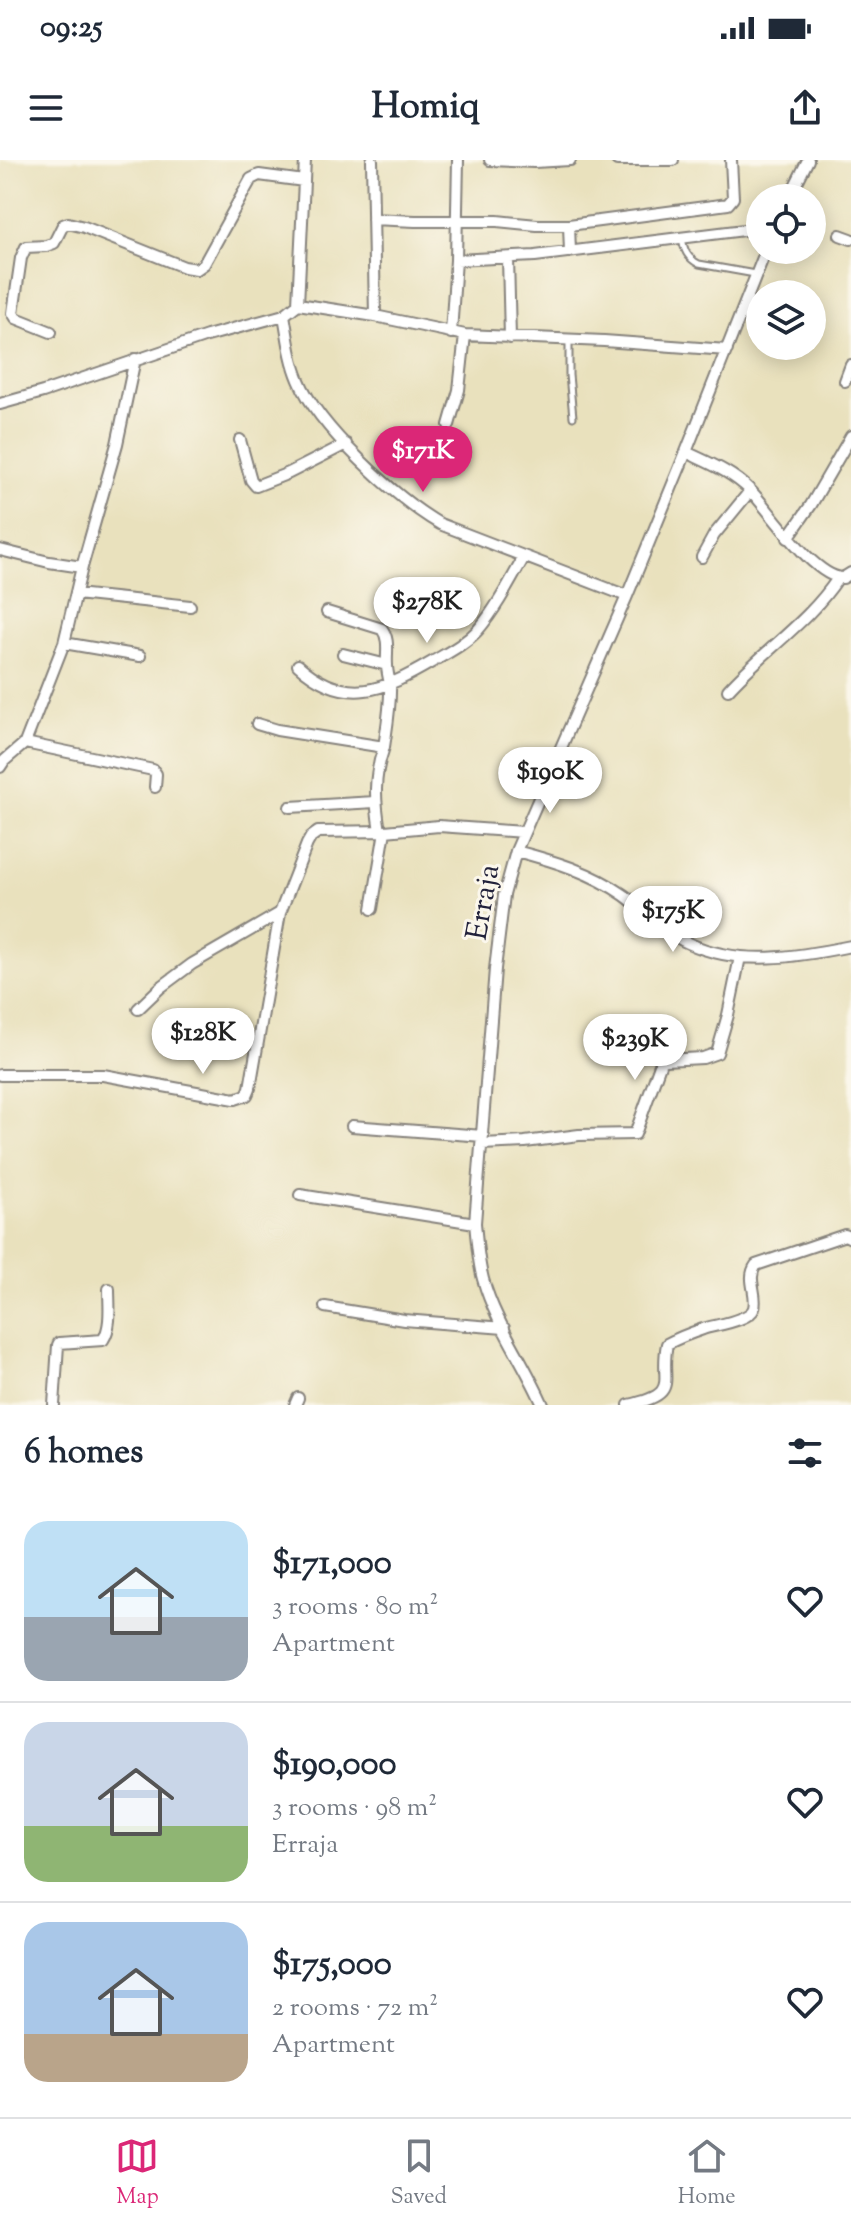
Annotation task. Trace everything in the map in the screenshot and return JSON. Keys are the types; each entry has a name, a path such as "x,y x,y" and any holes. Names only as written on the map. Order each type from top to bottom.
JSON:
{"street":[{"path":"298,304 305,160"},
{"path":"372,160 375,316"},
{"path":"451,333 458,160"},
{"path":"490,160 570,160"},
{"path":"617,160 673,160"},
{"path":"373,219 569,225 728,204 733,198 731,160"},
{"path":"796,184 808,160"},
{"path":"51,332 16,318 13,313 21,258 26,247 54,243 63,225 68,223 184,267 197,269 213,252 251,179 259,175 304,181"},
{"path":"569,225 570,252"},
{"path":"456,260 570,252 746,230"},
{"path":"508,258 510,338"},
{"name":"Erraja","path":"543,1405 493,1306 479,1259 475,1223 495,969 504,895 516,851 627,596 760,264"},
{"path":"0,404 207,336 284,315 298,304 465,335 727,350"},
{"path":"284,315 290,354 300,382 317,410 346,444 417,511 440,524 627,596"},
{"path":"449,425 459,390 465,335"},
{"path":"0,767 25,743 64,643 117,444 135,359"},
{"path":"845,381 851,365"},
{"path":"788,538 851,436"},
{"path":"240,440 251,480 256,486 278,479 346,444"},
{"path":"686,452 722,468 750,491 788,538 830,574 843,578 851,573"},
{"path":"702,557 714,535 750,491"},
{"path":"0,550 82,567"},
{"path":"298,665 324,684 365,691 390,685 466,642 480,628 524,557"},
{"path":"728,690 815,609 838,578"},
{"path":"76,594 190,606"},
{"path":"327,612 382,629 387,640 389,714 375,802 382,831 372,909"},
{"path":"64,643 140,656"},
{"path":"343,654 387,665"},
{"path":"257,724 384,747"},
{"path":"25,743 153,770 156,774 155,787"},
{"path":"290,807 375,802"},
{"path":"0,1075 103,1075 242,1098 250,1088 280,913 311,837 322,832 439,826 524,832"},
{"path":"516,851 564,864 600,880 686,943 740,957 784,957 851,946"},
{"path":"138,1009 192,964 280,913"},
{"path":"352,1126 525,1142 579,1135 635,1134 661,1062 703,1058 717,1053 740,957"},
{"path":"300,1195 475,1223"},
{"path":"629,1405 652,1400 665,1385 667,1344 750,1314 754,1305 752,1272 756,1265 845,1235 851,1237"},
{"path":"54,1405 58,1345 103,1340 107,1336 109,1289"},
{"path":"325,1307 404,1320 504,1328"}],"lane":[{"path":"682,237 684,251 692,261 756,274"},
{"path":"569,340 573,417"}]}
